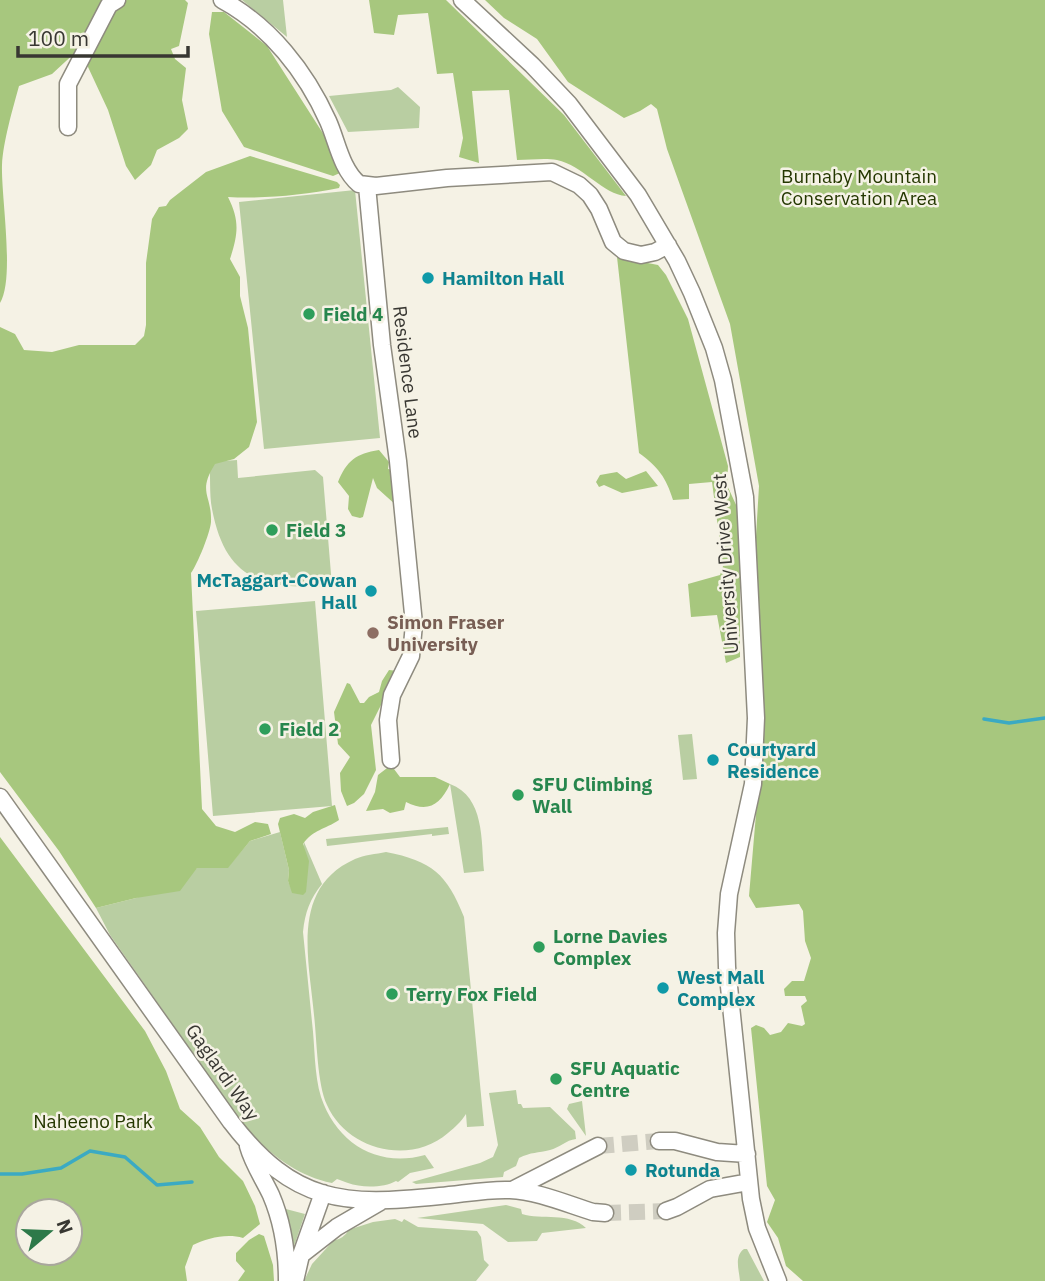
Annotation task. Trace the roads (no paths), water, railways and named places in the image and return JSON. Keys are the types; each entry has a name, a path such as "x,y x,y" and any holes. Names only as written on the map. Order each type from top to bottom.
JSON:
{"street":[{"path":"68,127 68,83 109,5 117,0"},
{"path":"222,0 255,21 283,50 313,93 328,120 349,174 359,184 368,186 552,172 579,185 590,195 613,242 624,251 641,255 668,245"},
{"name":"University Drive West","path":"462,0 533,65 569,104 638,195 668,245 692,293 714,348 723,380 745,497 755,704 753,771 746,821 729,894 727,967 757,1228 778,1281"},
{"name":"Residence Lane","path":"368,186 382,345 398,461 414,624 411,656 392,695 388,720 391,760"},
{"name":"Gaglardi Way","path":"0,797 248,1143 297,1185 347,1199 381,1201 512,1190 605,1213"},
{"path":"659,1141 675,1141 717,1152 748,1168"},
{"path":"248,1143 251,1159 271,1196 279,1218 287,1281"},
{"name":"Gaglardi Way","path":"512,1190 598,1146"},
{"path":"666,1211 748,1168"},
{"path":"295,1281 301,1255 323,1193"},
{"path":"301,1255 337,1227 381,1201"}],"waterway":[{"path":"984,719 1009,723 1045,718"},
{"path":"0,1174 22,1174 61,1168 90,1151 125,1157 157,1185 192,1182"}],"tunnel":[{"path":"598,1146 659,1141"},
{"path":"605,1213 666,1211"}],"place":[{"name":"Hamilton Hall","path":"428,278"},
{"name":"Field 4","path":"309,314"},
{"name":"Field 3","path":"272,530"},
{"name":"McTaggart-Cowan Hall","path":"371,591"},
{"name":"Simon Fraser University","path":"373,633"},
{"name":"Field 2","path":"265,729"},
{"name":"Courtyard Residence","path":"713,760"},
{"name":"SFU Climbing Wall","path":"518,795"},
{"name":"Lorne Davies Complex","path":"539,947"},
{"name":"West Mall Complex","path":"663,988"},
{"name":"Terry Fox Field","path":"392,994"},
{"name":"SFU Aquatic Centre","path":"556,1079"},
{"name":"Rotunda","path":"631,1170"}],"park label":[{"name":"Burnaby Mountain Conservation Area","path":"859,187"},
{"name":"Naheeno Park","path":"93,1121"}]}
